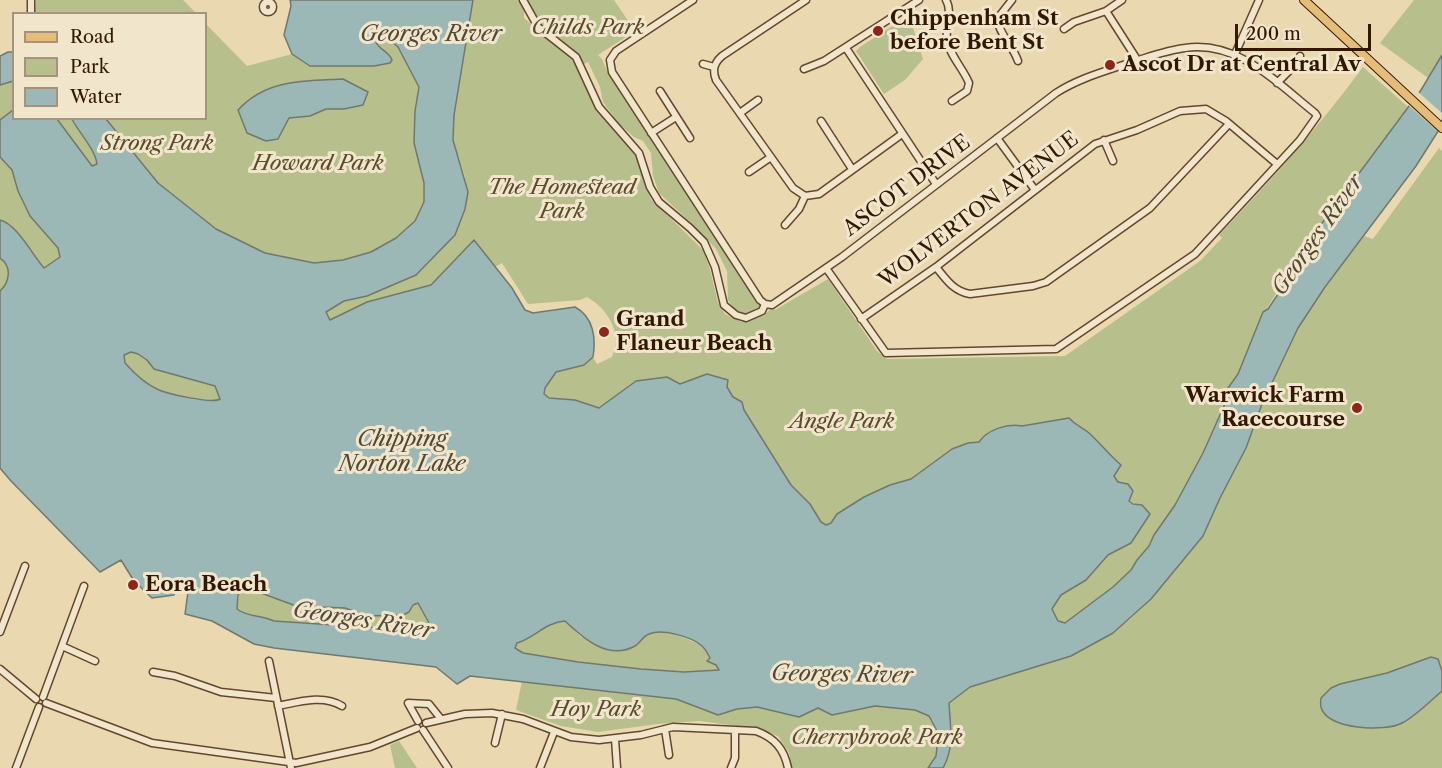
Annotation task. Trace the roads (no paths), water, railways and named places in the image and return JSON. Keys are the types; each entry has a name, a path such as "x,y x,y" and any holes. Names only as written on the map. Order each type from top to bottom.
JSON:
{"main road":[{"path":"1304,0 1442,128"}],"street":[{"name":"ASCOT DRIVE","path":"523,0 538,27 576,57 599,107 639,153 650,187 659,202 704,242 713,259 722,300 727,308 736,315 746,318 762,311 765,304 772,305 826,268 1068,86 1176,49 1214,48 1235,54 1253,63 1315,113 1317,116 1300,140 1277,164"},
{"path":"693,0 616,51 610,60 612,72 716,230 722,243 765,304"},
{"path":"806,0 722,56 714,67 716,80 792,189 805,196 819,194 903,134"},
{"path":"804,69 846,48 920,0"},
{"path":"946,0 950,9 946,25 947,42 969,83 967,91 952,101"},
{"path":"1012,0 997,19 997,23 1014,50 1018,61"},
{"path":"1064,29 1074,22 1106,11 1122,0"},
{"path":"1235,54 1259,0"},
{"path":"1106,11 1138,61"},
{"path":"846,48 936,184"},
{"path":"1277,83 1297,63 1300,56"},
{"path":"703,64 714,67"},
{"path":"660,91 690,138"},
{"path":"740,113 758,100"},
{"name":"WOLVERTON AVENUE","path":"861,318 936,267 1095,144 1137,130 1180,111 1206,108 1277,164"},
{"path":"651,133 676,117"},
{"path":"821,121 852,169"},
{"path":"936,267 953,288 961,293 970,294 1033,286 1046,282 1150,208 1229,124"},
{"path":"997,138 1035,190"},
{"path":"1104,140 1113,161"},
{"path":"749,172 771,157"},
{"path":"826,268 886,353 1056,350 1195,254 1277,164"},
{"path":"785,225 799,209 805,196"},
{"path":"0,632 25,566"},
{"path":"16,768 39,707 42,707 41,700 84,586"},
{"path":"62,646 95,660"},
{"path":"269,662 290,765"},
{"path":"0,669 41,700 152,743 290,765 370,747 420,727 426,728 426,723 473,713 502,714 523,719 554,732 586,740 615,739 673,727 756,731 767,735 779,745 788,768"},
{"path":"153,672 175,676 221,692 276,698"},
{"path":"278,706 314,700 330,701 342,706"},
{"path":"441,719 429,704 408,703 420,727 447,768"},
{"path":"495,743 502,714"},
{"path":"665,729 669,754"},
{"path":"731,768 735,758 735,730"},
{"path":"540,768 554,732"},
{"path":"615,739 617,768"}],"water":[{"name":"Chipping Norton Lake","path":"290,0 473,0 454,115 453,140 468,192 465,209 455,235 416,275 367,296 344,301 326,312 330,320 367,302 431,285 474,240 512,288 525,310 533,313 575,307 590,322 594,336 593,357 584,365 556,372 545,388 544,394 549,398 575,400 599,408 636,381 667,377 680,384 707,374 728,380 727,387 733,397 742,402 744,410 791,485 826,525 831,523 837,514 864,497 890,485 911,479 952,449 979,442 998,428 1069,418 1089,433 1121,465 1114,476 1118,482 1128,484 1133,491 1129,501 1142,505 1150,514 1131,543 1108,555 1086,580 1061,595 1052,609 1058,621 1065,623 1113,587 1131,570 1149,546 1175,505 1203,453 1228,397 1228,388 1238,374 1263,312 1268,309 1278,294 1302,250 1421,90 1442,55 1442,125 1416,166 1325,287 1298,328 1262,404 1246,448 1203,536 1151,599 1113,633 1071,656 970,687 949,703 951,736 947,760 943,768 928,768 936,756 936,729 929,716 915,710 875,706 832,715 818,708 799,717 757,707 737,709 718,715 676,699 470,676 457,684 436,667 254,644 212,621 185,614 189,584 183,579 174,595 152,598 134,581 121,560 100,572 11,481 0,468 0,291 8,279 8,270 0,258 0,220 18,234 44,268 60,257 58,248 30,216 18,191 12,170 0,157 0,120 12,111 12,120 58,120 92,166 97,164 96,158 73,120 107,120 158,183 216,229 265,253 314,263 343,260 371,252 396,238 415,221 424,202 424,183 414,143 415,111 419,87 398,47 384,35 377,38 376,42 391,57 390,63 374,66 310,66 292,54 284,35 291,6","holes":["131,352 138,354 154,369 215,386 220,399 190,398 154,388 125,363 124,355","243,590 253,590 296,606 345,608 368,616 403,615 418,603 429,623 429,630 274,621 237,609 238,595","565,621 597,646 615,651 635,646 647,635 655,632 677,634 702,646 710,658 707,661 716,665 719,670 684,672 641,669 523,653 515,648 517,643 546,627"]},
{"path":"12,52 12,81 0,85 0,56"},
{"path":"343,79 368,92 363,105 344,109 326,109 310,116 289,118 278,139 266,141 247,133 238,110 261,92 286,84"},
{"path":"1431,657 1438,659 1442,671 1442,691 1402,723 1383,728 1345,725 1325,715 1321,707 1321,698 1331,688 1387,673"}],"place":[{"name":"Chippenham St before Bent St","path":"878,31"},
{"name":"Ascot Dr at Central Av","path":"1110,65"},
{"name":"Grand Flaneur Beach","path":"604,332"},
{"name":"Warwick Farm Racecourse","path":"1357,408"},
{"name":"Eora Beach","path":"133,585"}],"park label":[{"name":"Childs Park","path":"588,28"},
{"name":"Strong Park","path":"157,144"},
{"name":"Howard Park","path":"318,164"},
{"name":"The Homestead Park","path":"562,200"},
{"name":"Angle Park","path":"842,422"},
{"name":"Hoy Park","path":"596,710"},
{"name":"Cherrybrook Park","path":"877,738"}],"water label":[{"name":"Georges River","path":"431,35"},
{"name":"Georges River","path":"1318,235"},
{"name":"Georges River","path":"363,621"},
{"name":"Georges River","path":"842,675"}]}
